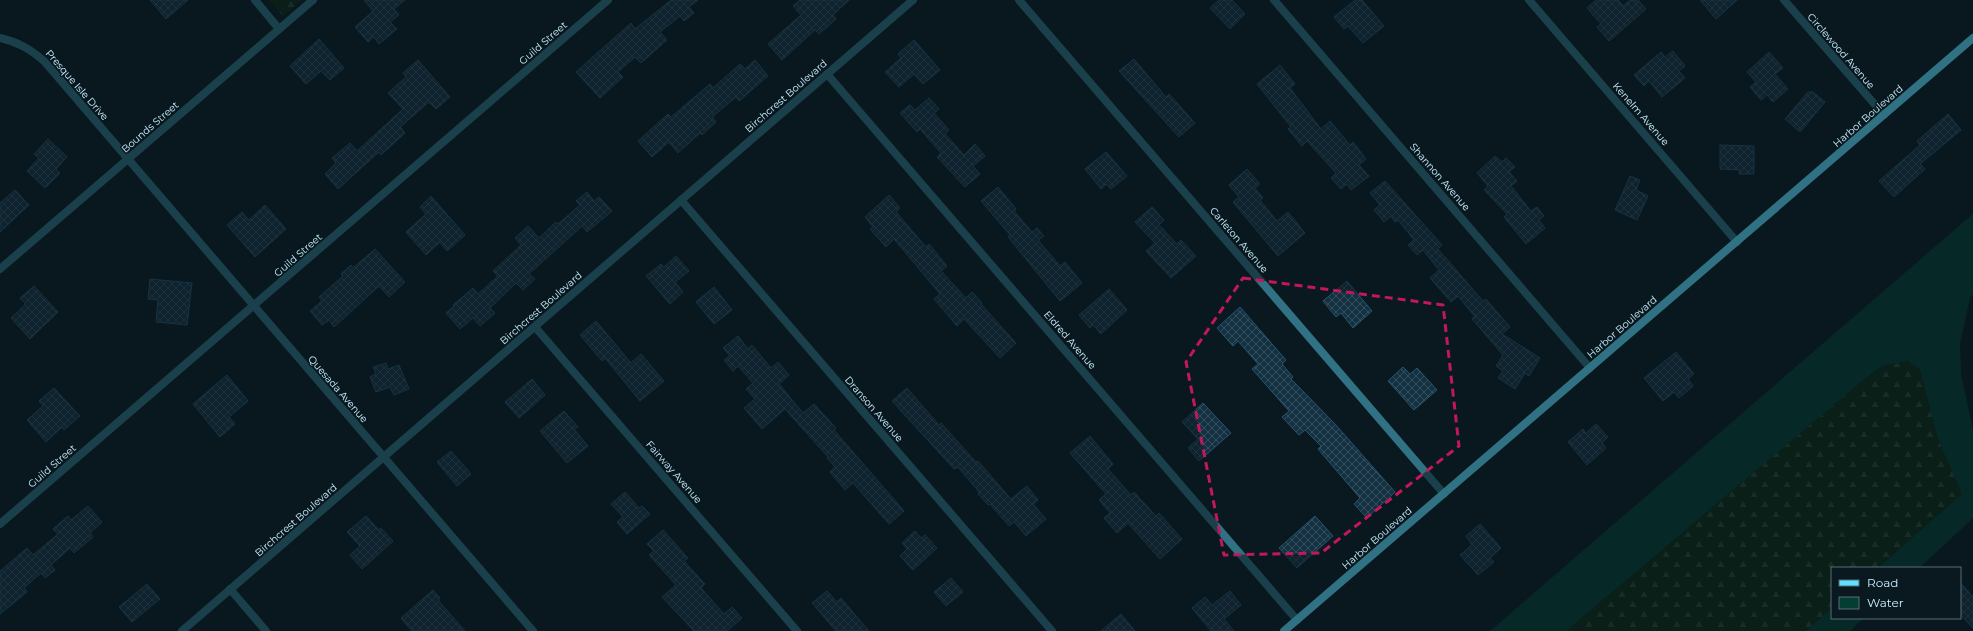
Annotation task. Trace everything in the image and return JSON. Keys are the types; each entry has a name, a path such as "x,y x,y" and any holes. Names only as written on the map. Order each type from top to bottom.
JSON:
{"street":[{"path":"255,0 279,29"},
{"name":"Bounds Street","path":"0,269 313,0"},
{"name":"Guild Street","path":"0,524 608,0"},
{"name":"Birchcrest Boulevard","path":"182,631 913,0"},
{"name":"Carleton Avenue","path":"1019,0 1444,494"},
{"name":"Shannon Avenue","path":"1274,0 1590,368"},
{"name":"Kenelm Avenue","path":"1529,0 1737,242"},
{"name":"Circlewood Avenue","path":"1784,0 1884,115"},
{"name":"Presque Isle Drive","path":"0,38 14,41 25,46 44,61 128,160"},
{"name":"Harbor Boulevard","path":"1284,631 1973,38"},
{"name":"Eldred Avenue","path":"827,74 1297,620"},
{"name":"Quesada Avenue","path":"128,160 533,631"},
{"name":"Dranson Avenue","path":"681,200 1052,631"},
{"name":"Fairway Avenue","path":"535,327 797,631"},
{"path":"230,589 266,631"}],"highlighted area":[{"path":"1243,278 1443,305 1459,446 1321,553 1224,555 1186,362"}],"green space":[{"path":"269,0 302,0 283,16"},
{"path":"1909,361 1920,370 1938,439 1962,494 1879,567 1831,567 1831,609 1806,631 1566,631 1862,381 1882,366"}],"water":[{"path":"1973,214 1973,294 1970,298 1960,343 1961,374 1973,430 1973,518 1920,567 1879,567 1962,494 1938,439 1920,370 1908,361 1882,366 1862,381 1566,631 1490,631"},
{"path":"1831,609 1831,619 1863,619 1850,631 1806,631"}],"building":[{"path":"150,0 188,0 166,19"},
{"path":"364,0 405,0 394,9 399,15 390,22 397,29 379,44 374,37 368,42 355,27 373,11"},
{"path":"671,0 698,0 689,7 694,13 684,21 680,16 660,32 667,40 641,63 635,57 618,72 623,77 600,98 576,72 631,23 635,29"},
{"path":"800,0 849,0 833,15 836,19 819,34 815,30 782,60 768,44 801,15 793,6"},
{"path":"1219,0 1232,0 1245,14 1230,29 1210,8"},
{"path":"1355,0 1362,0 1384,26 1363,43 1348,26 1344,29 1334,17"},
{"path":"1596,0 1618,0 1623,6 1630,0 1638,0 1646,9 1609,41 1597,27 1601,24 1587,8"},
{"path":"1700,0 1737,0 1716,19"},
{"path":"319,39 344,68 330,80 321,71 306,84 290,66"},
{"path":"914,40 940,70 923,84 914,74 899,87 885,72 901,58 898,54"},
{"path":"1673,51 1685,66 1679,71 1685,78 1662,97 1649,81 1644,86 1634,75 1661,52 1665,57"},
{"path":"1769,52 1783,68 1775,74 1788,89 1773,102 1767,95 1761,100 1750,87 1756,82 1747,72"},
{"path":"1134,59 1166,97 1169,94 1195,123 1179,137 1119,71"},
{"path":"418,60 450,97 436,109 429,102 400,127 405,133 381,155 379,152 338,189 325,174 336,163 332,158 350,143 357,151 403,109 388,93 406,77 403,73"},
{"path":"755,60 768,76 739,101 736,97 712,117 716,122 702,135 700,133 678,153 669,142 652,157 638,141 668,114 671,117 710,84 713,88 740,64 745,69"},
{"path":"1280,65 1295,84 1290,88 1321,129 1330,121 1350,145 1353,142 1366,159 1359,165 1369,176 1351,190 1347,184 1341,189 1331,178 1336,173 1307,141 1302,146 1288,129 1291,127 1257,84"},
{"path":"1808,92 1813,92 1825,102 1800,132 1785,119"},
{"path":"929,98 939,109 934,113 949,130 945,134 964,155 975,144 985,156 973,166 980,174 965,187 937,157 941,153 920,129 917,132 900,113 910,105 915,110"},
{"path":"1948,114 1961,130 1920,164 1925,169 1894,197 1879,181 1920,145 1917,141"},
{"path":"48,139 67,157 56,169 60,173 45,188 27,171 39,158 34,154"},
{"path":"1720,145 1754,146 1754,174 1739,174 1740,170 1720,169"},
{"path":"1106,152 1127,176 1111,189 1106,184 1101,189 1085,169"},
{"path":"1495,156 1502,162 1506,158 1515,167 1509,172 1517,181 1511,186 1531,211 1537,207 1544,216 1539,220 1545,228 1526,244 1504,217 1507,214 1484,190 1488,186 1477,173"},
{"path":"1247,169 1260,184 1255,188 1263,198 1260,200 1277,221 1288,212 1305,233 1278,256 1233,202 1239,197 1229,185"},
{"path":"1630,176 1640,180 1636,190 1648,196 1637,220 1615,210"},
{"path":"1385,181 1442,245 1438,249 1483,301 1486,299 1510,327 1502,334 1540,358 1529,376 1525,373 1515,389 1498,378 1503,371 1496,366 1503,355 1472,319 1474,317 1476,318 1458,296 1451,302 1430,278 1439,270 1423,250 1417,255 1408,245 1414,240 1398,220 1395,222 1391,216 1384,222 1374,210 1380,205 1370,193"},
{"path":"998,187 1016,209 1014,211 1032,232 1037,228 1044,236 1038,240 1060,266 1065,262 1082,283 1060,301 1008,237 1010,235 981,201"},
{"path":"15,190 29,205 0,232 0,203"},
{"path":"587,192 594,201 599,197 612,211 587,232 582,226 529,274 535,279 523,290 516,283 490,308 495,313 480,326 473,318 460,329 446,313 473,288 478,294 498,276 493,271 521,245 515,238 528,226 539,238 556,222 558,224 580,205 576,201"},
{"path":"889,195 900,208 896,212 926,247 929,244 947,266 941,271 966,298 972,292 1016,343 1000,358 964,319 957,326 934,299 940,294 894,239 886,247 870,229 873,227 865,217"},
{"path":"431,196 465,235 447,251 440,242 426,255 406,232 426,214 420,207"},
{"path":"265,205 286,229 255,257 227,225 242,212 249,220"},
{"path":"1152,207 1164,220 1159,225 1177,244 1181,240 1196,256 1171,278 1146,251 1155,243 1135,222"},
{"path":"375,249 405,282 389,297 379,286 334,327 329,320 322,325 310,311 322,301 319,297 343,276 341,274 351,265 353,268"},
{"path":"676,256 689,271 675,282 683,292 670,304 646,276 661,264 664,267"},
{"path":"150,279 192,283 187,325 156,322 158,300 148,299"},
{"path":"1347,281 1372,311 1353,328 1341,313 1336,317 1323,301"},
{"path":"34,286 58,312 30,339 11,318 26,304 20,298"},
{"path":"714,287 732,310 714,324 696,302"},
{"path":"1109,289 1127,310 1101,334 1093,325 1090,328 1079,315"},
{"path":"1240,307 1286,360 1282,364 1293,377 1291,379 1335,424 1395,492 1367,518 1354,504 1360,498 1318,449 1321,446 1305,430 1299,435 1282,417 1289,411 1252,369 1258,364 1238,341 1233,346 1217,328"},
{"path":"596,321 631,363 641,354 664,381 640,401 605,358 602,361 580,335"},
{"path":"738,336 748,349 752,345 771,368 778,362 789,375 779,384 803,413 814,404 836,428 834,430 904,511 889,524 853,483 845,490 830,472 835,467 827,458 828,457 785,409 762,429 744,408 755,399 746,389 753,383 738,366 733,371 724,360 730,356 723,348"},
{"path":"1676,352 1694,374 1688,379 1693,386 1679,398 1674,392 1663,401 1644,378"},
{"path":"386,363 388,369 399,365 409,389 394,395 390,387 376,392 370,377 376,374 373,367"},
{"path":"1403,367 1410,374 1417,368 1437,390 1414,410 1388,381"},
{"path":"227,375 248,401 229,417 235,424 220,437 193,404"},
{"path":"532,379 545,395 519,418 505,402"},
{"path":"54,388 80,416 64,430 62,427 46,442 27,420 43,406 39,401"},
{"path":"907,388 939,425 941,423 976,462 978,461 1011,499 1027,486 1038,500 1033,504 1046,519 1026,536 1014,522 1009,526 990,504 988,505 978,494 979,492 958,467 954,469 892,401"},
{"path":"1203,403 1231,433 1199,461 1188,448 1198,439 1182,422"},
{"path":"564,411 578,427 574,429 588,446 567,463 540,431"},
{"path":"1596,424 1608,437 1602,443 1606,448 1587,465 1568,442 1583,429 1586,433"},
{"path":"1090,436 1113,464 1108,469 1131,495 1134,492 1156,516 1159,513 1182,539 1160,559 1128,523 1117,533 1104,518 1110,513 1099,500 1106,494 1070,453"},
{"path":"451,451 471,474 457,486 437,462"},
{"path":"625,492 639,508 642,506 650,514 627,534 617,522 623,517 611,504"},
{"path":"88,506 102,522 90,533 93,537 74,553 70,548 51,565 55,570 45,578 41,573 24,588 27,592 0,614 0,571 27,548 33,555 58,534 53,529 68,516 71,520"},
{"path":"366,516 379,530 381,528 393,541 362,569 350,555 360,546 347,532"},
{"path":"1315,516 1333,536 1297,568 1279,548"},
{"path":"1480,524 1501,548 1490,558 1494,562 1478,575 1460,555 1472,545 1466,536"},
{"path":"663,530 688,558 684,561 705,584 701,588 724,614 732,607 742,618 727,631 694,631 662,597 676,585 649,555 654,551 647,544"},
{"path":"915,531 921,538 925,535 937,548 913,570 900,556 907,549 902,543"},
{"path":"951,578 963,592 946,606 934,592"},
{"path":"1961,583 1973,597 1973,628 1961,615"},
{"path":"147,584 160,599 132,622 119,607"},
{"path":"433,590 440,598 438,600 465,631 412,631 401,618"},
{"path":"827,591 837,602 841,598 869,631 836,631 812,603"},
{"path":"1230,591 1241,605 1224,619 1234,631 1211,631 1192,608 1205,597 1212,605"},
{"path":"1121,614 1135,631 1101,631"}]}
